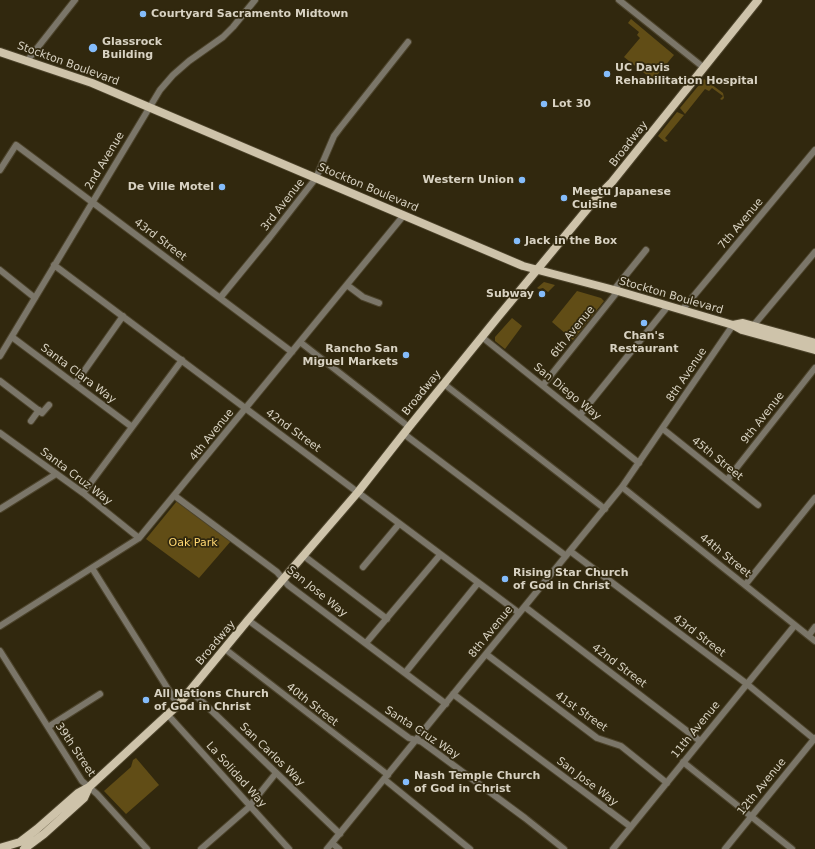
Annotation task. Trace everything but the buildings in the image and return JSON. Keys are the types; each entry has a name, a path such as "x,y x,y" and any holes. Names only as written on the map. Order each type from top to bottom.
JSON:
{"main road":[{"name":"Broadway","path":"0,848 15,847 37,830 78,793 89,787 168,715 178,704 358,492 482,337 598,196 612,182 758,0"},
{"name":"Stockton Boulevard","path":"0,52 84,80 523,266 616,291 734,325 742,330 815,350"},
{"name":"Stockton Boulevard","path":"734,325 743,323 815,343"},
{"name":"Broadway","path":"24,849 44,834 84,798 89,787"}],"street":[{"path":"27,61 75,0"},
{"name":"2nd Avenue","path":"0,356 148,107 160,90 173,74 223,37 233,27 254,0"},
{"path":"619,0 703,67"},
{"name":"3rd Avenue","path":"220,298 316,178 334,136 408,42"},
{"name":"43rd Street","path":"0,170 16,145 292,352"},
{"name":"7th Avenue","path":"682,310 815,150"},
{"name":"4th Avenue","path":"0,626 139,538 176,496 404,215"},
{"name":"6th Avenue","path":"542,385 616,291 646,250"},
{"path":"753,326 815,252"},
{"name":"42nd Street","path":"54,265 519,614"},
{"path":"0,270 35,298"},
{"path":"347,285 362,297 379,303"},
{"path":"580,415 668,306"},
{"path":"75,384 123,316"},
{"name":"8th Avenue","path":"327,849 622,487 734,325"},
{"name":"Santa Clara Way","path":"12,336 132,427"},
{"name":"San Diego Way","path":"482,337 639,463"},
{"path":"300,342 409,427"},
{"path":"83,493 182,360"},
{"name":"9th Avenue","path":"727,480 815,368"},
{"path":"0,381 42,413 49,405"},
{"path":"444,384 604,509"},
{"path":"31,421 39,410"},
{"name":"45th Street","path":"663,429 758,505"},
{"name":"Santa Cruz Way","path":"0,433 83,493 139,538"},
{"name":"43rd Street","path":"404,434 747,684 815,739"},
{"path":"0,509 56,474"},
{"name":"44th Street","path":"622,487 815,641"},
{"name":"San Jose Way","path":"176,496 277,572 284,580 446,704"},
{"path":"745,585 815,498"},
{"path":"363,567 398,524"},
{"path":"366,643 388,619 440,555"},
{"path":"304,556 388,619"},
{"path":"92,568 178,704"},
{"path":"405,673 478,583"},
{"name":"42nd Street","path":"525,607 700,741"},
{"name":"Santa Cruz Way","path":"248,620 409,738 422,742 525,818 564,849"},
{"name":"11th Avenue","path":"613,849 795,625"},
{"path":"808,635 815,627"},
{"name":"40th Street","path":"225,649 386,777 470,849"},
{"name":"39th Street","path":"0,651 82,781 97,794 147,849"},
{"name":"41st Street","path":"486,654 597,738 621,746 667,783"},
{"name":"San Carlos Way","path":"190,690 340,834"},
{"path":"48,727 100,694"},
{"name":"San Jose Way","path":"453,694 631,827"},
{"name":"La Solidad Way","path":"168,715 289,849"},
{"name":"12th Avenue","path":"725,849 815,739"},
{"path":"684,762 792,849"},
{"path":"201,849 250,805 276,773"},
{"path":"332,843 339,849"}],"green space":[{"path":"631,19 674,55 653,80 624,57 640,38 637,35 639,32 628,23"},
{"path":"704,79 723,93 724,98 722,100 720,99 723,96 712,88 709,91 705,89 685,114 680,108"},
{"path":"677,112 684,115 665,138 668,141 665,142 658,136"},
{"path":"544,282 555,285 548,292 543,288 537,288"},
{"path":"577,291 601,298 604,301 573,340 552,322"},
{"path":"512,318 522,326 505,349 495,341 495,337"},
{"name":"Oak Park","path":"177,501 231,541 199,578 146,539"},
{"path":"136,758 159,785 126,814 104,791 131,767 133,760"}],"place":[{"name":"Courtyard Sacramento Midtown","path":"143,14"},
{"name":"Glassrock Building","path":"93,48"},
{"name":"UC Davis Rehabilitation Hospital","path":"607,74"},
{"name":"Lot 30","path":"544,104"},
{"name":"Western Union","path":"522,180"},
{"name":"De Ville Motel","path":"222,187"},
{"name":"Meetu Japanese Cuisine","path":"564,198"},
{"name":"Jack in the Box","path":"517,241"},
{"name":"Subway","path":"542,294"},
{"name":"Chan's Restaurant","path":"644,323"},
{"name":"Rancho San Miguel Markets","path":"406,355"},
{"name":"Rising Star Church of God in Christ","path":"505,579"},
{"name":"All Nations Church of God in Christ","path":"146,700"},
{"name":"Nash Temple Church of God in Christ","path":"406,782"}]}
